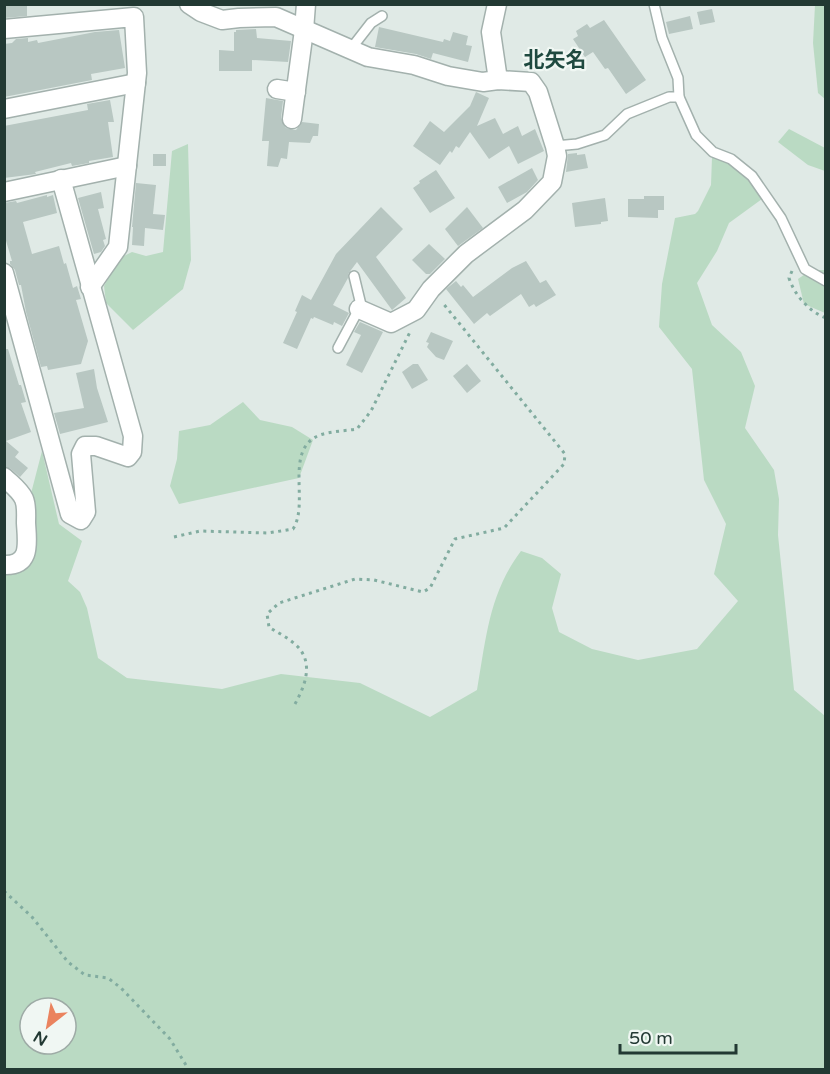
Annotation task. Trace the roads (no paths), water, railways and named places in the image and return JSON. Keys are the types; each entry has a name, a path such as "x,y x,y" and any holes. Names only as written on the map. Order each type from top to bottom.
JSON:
{"street":[{"path":"189,4 201,12 222,20 276,17 368,57 414,64 448,76 483,82 498,80 531,82 538,92 557,156 552,182 525,210 466,254 431,289 417,310 391,323 359,309"},
{"path":"292,119 306,4"},
{"path":"497,4 491,32 498,80"},
{"path":"4,28 134,17 136,83 118,247 90,287"},
{"path":"4,109 136,83"},
{"path":"277,89 296,92"},
{"path":"4,192 127,166"},
{"path":"4,273 70,514 81,520 86,512 81,454 85,446 96,446 128,457 132,452 133,436 61,179"},
{"path":"4,477 20,492 25,501 28,546 23,559 14,566 4,565"}],"lane":[{"path":"656,5 663,38 678,78 679,97 696,135 713,152 731,159 752,176 782,218 805,269 825,281"},
{"path":"350,50 372,23 382,16"},
{"path":"555,146 578,144 605,135 627,114 669,97 679,97"},
{"path":"338,348 361,305 354,276"}],"district":[{"name":"北矢名","path":"555,60"}]}
